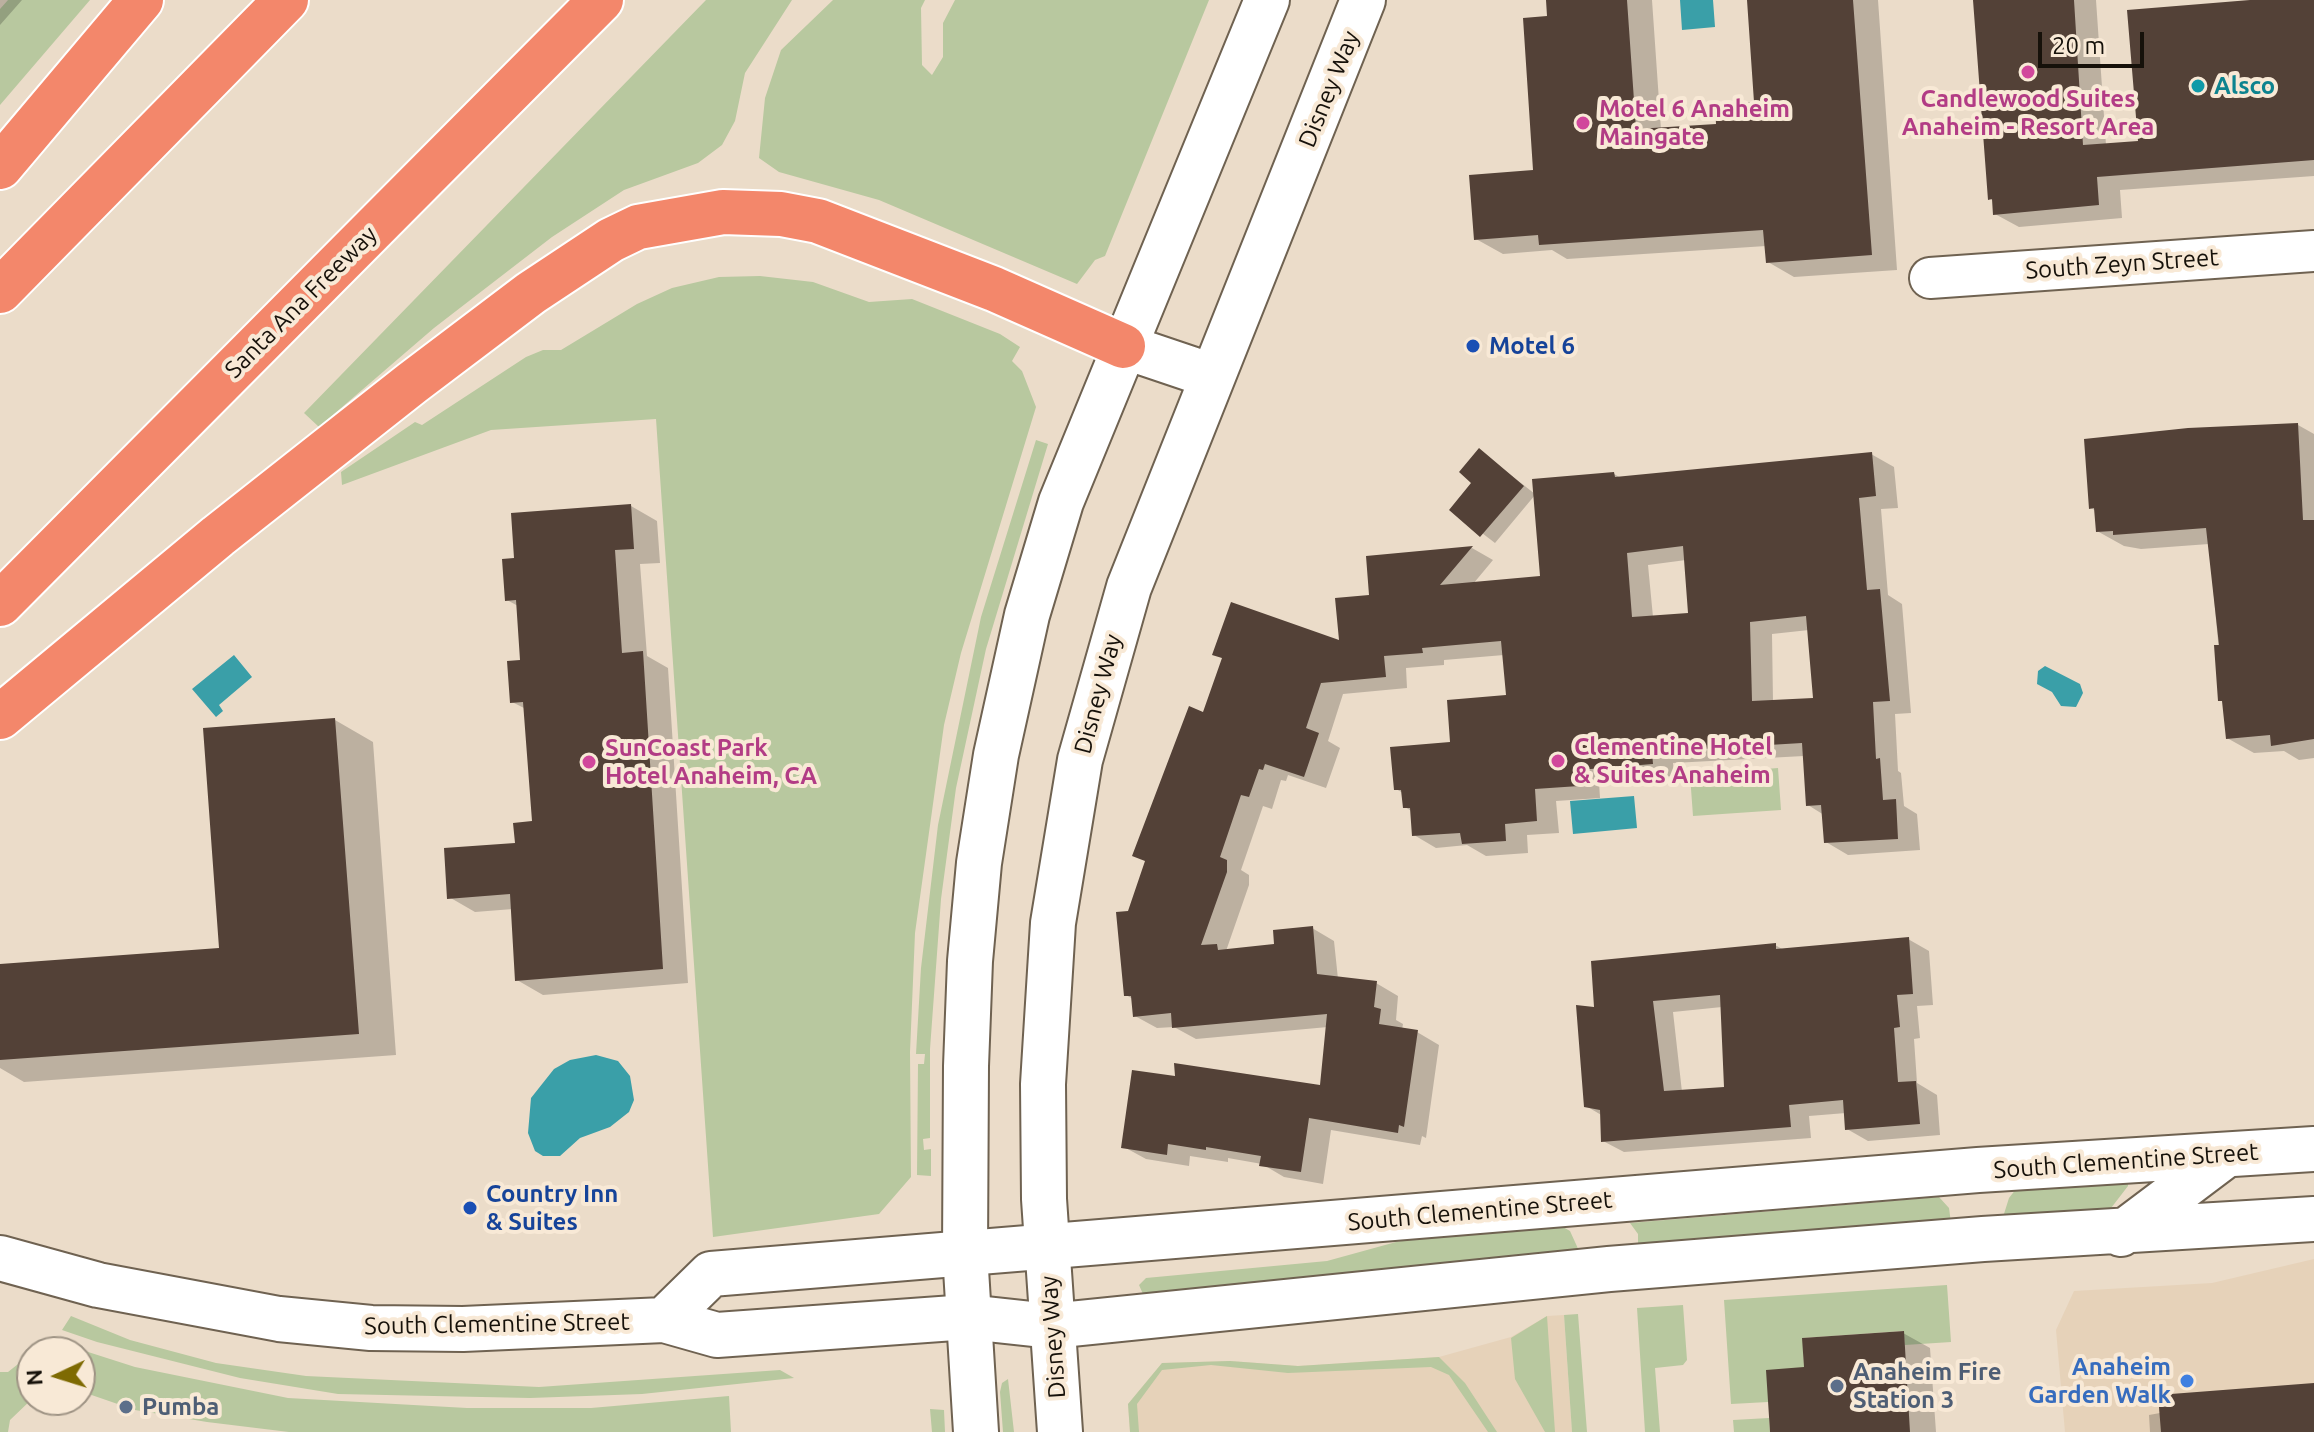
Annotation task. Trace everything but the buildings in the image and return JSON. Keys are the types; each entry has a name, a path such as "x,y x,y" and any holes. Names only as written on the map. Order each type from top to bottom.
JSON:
{"highway":[{"path":"0,167 141,0"},
{"path":"0,291 286,0"},
{"name":"Santa Ana Freeway","path":"0,604 601,0"},
{"path":"0,717 218,536 402,391 531,293 611,240 638,227 723,212 781,214 818,221 994,289 1123,346"}],"street":[{"path":"976,1432 965,1253 970,961 979,863 996,755 1027,615 1061,502 1267,0"},
{"name":"Disney Way","path":"1060,1432 1046,1247 1043,1084 1053,923 1080,760 1129,587 1363,0"},
{"name":"South Zeyn Street","path":"1930,278 2314,251"},
{"path":"1123,346 1212,376"},
{"name":"South Clementine Street","path":"664,1320 711,1274 1947,1173 2314,1149"},
{"path":"2121,1234 2226,1155"},
{"name":"South Clementine Street","path":"0,1258 98,1285 196,1306 371,1328 551,1327 664,1320 717,1335 968,1317 1051,1326 1609,1269 1983,1239 2121,1234 2314,1219"}],"shaded area":[{"name":"Anaheim Garden Walk","path":"2314,1259 2314,1432 2065,1432 2056,1330 2074,1291 2212,1283"},
{"path":"1564,1315 1572,1432 1130,1432 1128,1404 1162,1363 1230,1361 1298,1366 1439,1357 1511,1337 1547,1316"}],"green space":[{"path":"8,0 90,0 0,105 0,9"},
{"path":"706,0 792,0 745,73 735,121 722,145 698,163 624,190 552,237 434,328 319,427 304,413"},
{"path":"833,0 925,0 921,8 922,65 932,75 943,57 943,23 955,0 1209,0 1105,256 1095,260 1077,284 879,200 779,172 759,158 765,98 781,50"},
{"path":"760,276 813,282 869,302 912,299 1000,334 1020,347 1012,361 1022,371 1036,407 961,653 944,725 915,933 910,1052 911,1177 879,1214 713,1237 656,419 491,430 342,485 341,472 415,422 422,425 526,357 543,350 561,350 637,304 672,288 719,277"},
{"path":"1036,440 1048,444 986,649 956,788 941,899 930,1049 930,1138 923,1139 924,1150 931,1149 931,1176 917,1175 918,1064 924,1064 925,1054 916,1054 921,968 938,825 981,617"},
{"path":"1778,768 1781,810 1693,816 1690,775"},
{"path":"2128,1177 2128,1186 2108,1212 2003,1217 2009,1198 2016,1189"},
{"path":"1939,1197 1949,1208 1951,1223 1638,1248 1638,1234 1630,1223"},
{"path":"1558,1224 1570,1231 1580,1253 1143,1294 1139,1285 1146,1278 1327,1261 1396,1242 1443,1234"},
{"path":"1947,1285 1951,1342 1905,1345 1903,1331 1803,1338 1804,1367 1768,1402 1731,1404 1724,1300"},
{"path":"1683,1305 1687,1360 1683,1365 1655,1368 1660,1432 1645,1432 1637,1308"},
{"path":"1578,1314 1587,1432 1572,1432 1564,1315"},
{"path":"71,1316 130,1340 216,1363 306,1376 539,1387 780,1370 794,1378 642,1394 530,1398 338,1394 240,1378 97,1342 96,1336 80,1336 62,1330"},
{"path":"1547,1316 1555,1432 1545,1432 1515,1379 1511,1338"},
{"path":"96,1355 135,1367 288,1398 467,1408 591,1408 729,1396 731,1432 289,1432 135,1410 96,1397"},
{"path":"1439,1357 1465,1383 1497,1432 1488,1432 1449,1375 1431,1367 1288,1373 1211,1365 1162,1370 1137,1404 1139,1432 1130,1432 1128,1404 1162,1363 1230,1361 1298,1366"},
{"path":"16,1366 16,1414 10,1420 8,1432 0,1432 0,1372 8,1372"},
{"path":"1008,1379 1014,1432 1003,1432 1000,1392 1002,1383"},
{"path":"930,1409 944,1410 945,1432 932,1432"},
{"path":"1769,1418 1770,1432 1734,1432 1733,1420"}],"water":[{"path":"1680,0 1713,0 1715,27 1682,30"},
{"path":"234,655 252,677 219,705 223,711 216,717 192,689"},
{"path":"2045,666 2080,684 2083,693 2076,707 2061,706 2052,692 2037,684 2038,671"},
{"path":"1634,796 1637,828 1573,834 1570,801"},
{"path":"596,1055 618,1061 630,1076 634,1100 629,1112 610,1127 580,1138 560,1156 543,1156 535,1151 528,1133 531,1098 554,1069 570,1060"}],"place":[{"name":"Candlewood Suites Anaheim - Resort Area","path":"2028,72"},
{"name":"Alsco","path":"2198,86"},
{"name":"Motel 6 Anaheim Maingate","path":"1583,123"},
{"name":"Motel 6","path":"1473,346"},
{"name":"Clementine Hotel & Suites Anaheim","path":"1558,761"},
{"name":"SunCoast Park Hotel Anaheim, CA","path":"589,762"},
{"name":"Country Inn & Suites","path":"470,1208"},
{"name":"Anaheim Garden Walk","path":"2187,1381"},
{"name":"Anaheim Fire Station 3","path":"1837,1386"},
{"name":"Pumba","path":"126,1407"}]}
